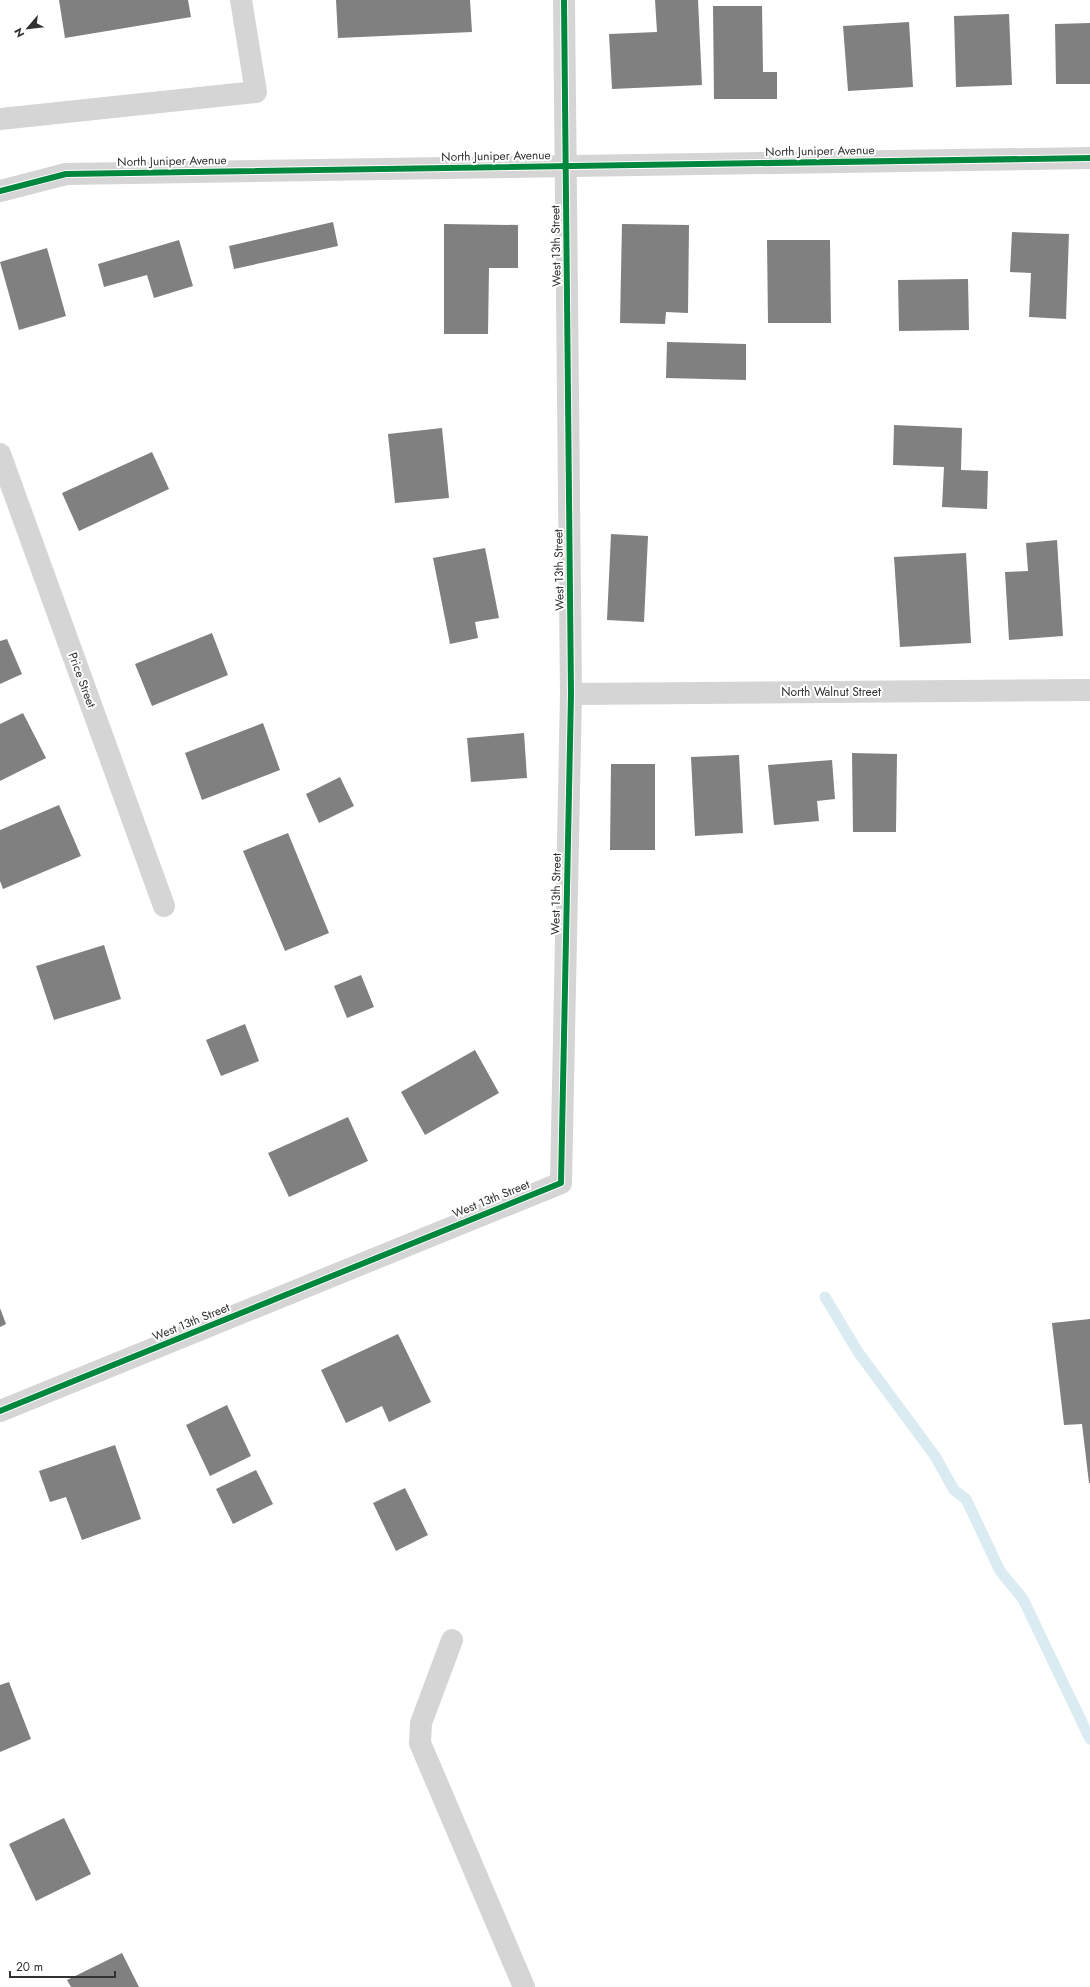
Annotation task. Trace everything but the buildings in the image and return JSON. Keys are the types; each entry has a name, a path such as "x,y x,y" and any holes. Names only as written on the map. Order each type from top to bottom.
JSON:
{"street":[{"path":"0,119 256,92 241,0"},
{"name":"West 13th Street","path":"0,1411 561,1183 572,694 564,0"},
{"name":"North Juniper Avenue","path":"0,192 66,174 1090,158"},
{"name":"Price Street","path":"0,454 164,906"},
{"name":"North Walnut Street","path":"572,694 1090,690"},
{"path":"452,1640 421,1723 420,1743 524,1987"}],"waterway":[{"path":"825,1297 858,1352 935,1456 954,1490 966,1499 1000,1571 1023,1599 1090,1739"}],"cycle path":[{"path":"0,1411 561,1183 571,694 564,0"},
{"path":"0,191 66,174 1090,158"}]}
